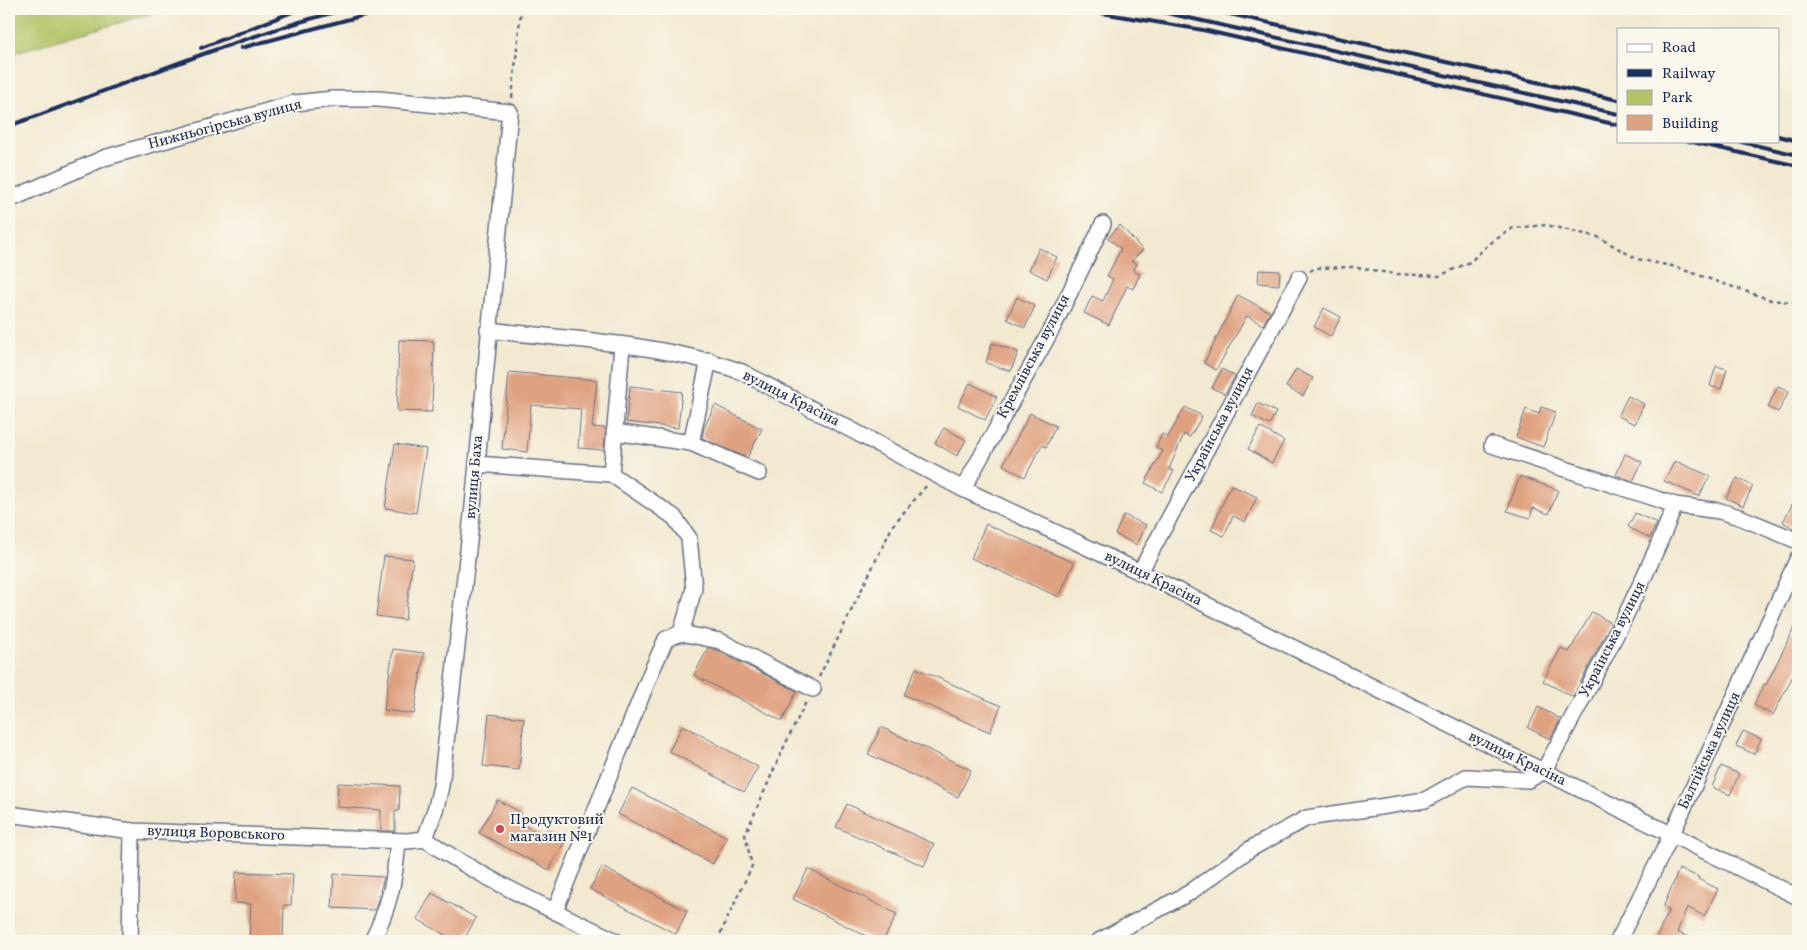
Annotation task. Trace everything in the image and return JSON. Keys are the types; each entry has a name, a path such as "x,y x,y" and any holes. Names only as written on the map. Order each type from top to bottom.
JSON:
{"street":[{"name":"Нижньогірська вулиця","path":"9,200 104,158 295,103 334,99 378,99 510,112"},
{"name":"вулиця Баха","path":"425,838 436,808 441,786 477,464 488,330 510,112"},
{"name":"Кремлівська вулиця","path":"963,490 1053,327 1103,224"},
{"name":"Українська вулиця","path":"1140,572 1299,278"},
{"name":"вулиця Красіна","path":"488,330 670,352 709,360 742,372 963,490 1140,572 1671,836 1798,897"},
{"path":"610,474 622,346"},
{"path":"691,443 709,360"},
{"path":"614,432 691,443 759,473"},
{"path":"1492,445 1675,505 1720,511 1798,541"},
{"path":"477,464 610,474 674,517 689,538 694,589 680,633"},
{"name":"Українська вулиця","path":"1544,772 1602,663 1648,570 1675,505"},
{"name":"Балтійська вулиця","path":"1618,941 1671,836 1798,558"},
{"path":"555,911 666,639 680,633 720,641 813,689"},
{"path":"1099,941 1189,893 1250,849 1307,818 1425,800 1466,777 1528,780 1544,772"},
{"name":"вулиця Воровського","path":"9,814 132,831 398,841 425,838"},
{"path":"130,941 132,831"},
{"path":"425,838 451,857 616,941"},
{"path":"372,941 387,911 393,890 398,841"}],"path":[{"path":"510,112 518,52 521,9"},
{"path":"1299,278 1316,268 1353,267 1395,274 1439,276 1470,262 1489,244 1513,228 1546,225 1598,237 1637,259 1672,266 1770,300 1798,303"}],"green space":[{"path":"9,9 168,9 9,54"}],"building":[{"path":"1120,225 1143,250 1131,261 1137,264 1133,271 1140,274 1133,289 1127,286 1109,325 1084,313 1092,296 1103,301 1113,279 1107,276 1121,249 1108,238"},
{"path":"1039,248 1057,257 1047,279 1029,270"},
{"path":"1259,270 1280,271 1279,285 1258,283"},
{"path":"1238,295 1270,312 1263,325 1247,316 1216,370 1204,363"},
{"path":"1017,297 1035,306 1025,328 1007,319"},
{"path":"1324,308 1341,317 1331,336 1314,327"},
{"path":"399,340 434,341 432,412 397,411"},
{"path":"992,343 1018,352 1011,371 986,363"},
{"path":"1716,366 1727,369 1721,389 1710,386"},
{"path":"1222,369 1235,376 1225,394 1212,388"},
{"path":"1296,369 1313,378 1303,396 1286,387"},
{"path":"509,372 597,380 592,427 606,428 604,450 578,448 581,409 531,405 527,452 502,449"},
{"path":"970,383 997,397 985,420 958,406"},
{"path":"630,386 682,392 678,428 626,422"},
{"path":"1778,386 1789,391 1778,412 1768,407"},
{"path":"1628,396 1644,404 1635,424 1618,416"},
{"path":"1258,403 1276,412 1269,425 1252,416"},
{"path":"715,405 762,429 747,458 702,438 704,428"},
{"path":"1185,407 1202,416 1190,437 1184,434 1169,469 1174,471 1162,492 1145,483 1163,451 1156,448 1162,434 1168,437"},
{"path":"1541,407 1556,412 1543,447 1516,437 1526,409 1539,414"},
{"path":"1030,413 1056,426 1046,447 1042,445 1025,477 1003,465"},
{"path":"1260,427 1284,441 1272,463 1248,449"},
{"path":"944,428 966,440 957,456 935,443"},
{"path":"395,444 426,449 416,513 385,508"},
{"path":"1625,454 1642,462 1633,481 1616,475"},
{"path":"1675,461 1710,476 1699,496 1664,481"},
{"path":"1520,476 1558,490 1549,514 1533,508 1530,518 1507,511"},
{"path":"1737,478 1753,486 1743,506 1726,498"},
{"path":"1231,485 1257,497 1245,522 1233,516 1224,536 1211,530"},
{"path":"1798,493 1798,531 1783,522"},
{"path":"1635,513 1657,523 1650,538 1628,527"},
{"path":"1124,515 1146,525 1137,545 1115,534"},
{"path":"986,524 1074,563 1059,597 971,558"},
{"path":"384,556 413,559 405,620 376,616"},
{"path":"1592,612 1611,623 1573,697 1543,681 1561,648 1569,652"},
{"path":"1798,620 1798,666 1773,715 1754,705"},
{"path":"708,648 716,650 797,691 782,721 694,675"},
{"path":"393,649 424,653 414,714 384,710"},
{"path":"916,668 1001,706 990,732 904,695"},
{"path":"1538,707 1561,719 1550,739 1528,728"},
{"path":"489,714 524,718 519,770 483,766"},
{"path":"683,725 758,767 744,792 669,751"},
{"path":"881,727 971,770 958,797 868,754"},
{"path":"1743,731 1761,739 1754,754 1736,746"},
{"path":"1721,766 1739,774 1730,795 1712,787"},
{"path":"338,783 400,786 399,811 395,811 395,831 381,831 381,810 337,807"},
{"path":"632,788 727,837 713,864 618,814"},
{"path":"497,800 522,813 517,822 545,836 547,832 565,841 549,870 479,833"},
{"path":"847,804 934,844 924,866 836,827"},
{"path":"602,867 687,911 676,934 590,889"},
{"path":"808,869 897,914 883,941 876,941 793,899"},
{"path":"1679,869 1699,877 1698,879 1718,889 1704,916 1687,907 1677,932 1697,941 1655,941 1669,910 1663,908"},
{"path":"236,872 293,874 291,905 284,905 283,941 249,941 251,904 235,903"},
{"path":"334,874 384,877 375,910 332,908"},
{"path":"432,893 476,918 463,941 456,941 417,919"}],"railway":[{"path":"201,48 300,9"},
{"path":"9,126 261,34 346,9"},
{"path":"241,48 387,9"},
{"path":"1078,9 1203,30 1617,125"},
{"path":"1149,9 1617,114"},
{"path":"1207,9 1617,100"},
{"path":"1780,136 1798,141"},
{"path":"1692,142 1798,166"},
{"path":"1741,142 1798,155"}],"place":[{"name":"Продуктовий магазин №1","path":"500,829"}]}
